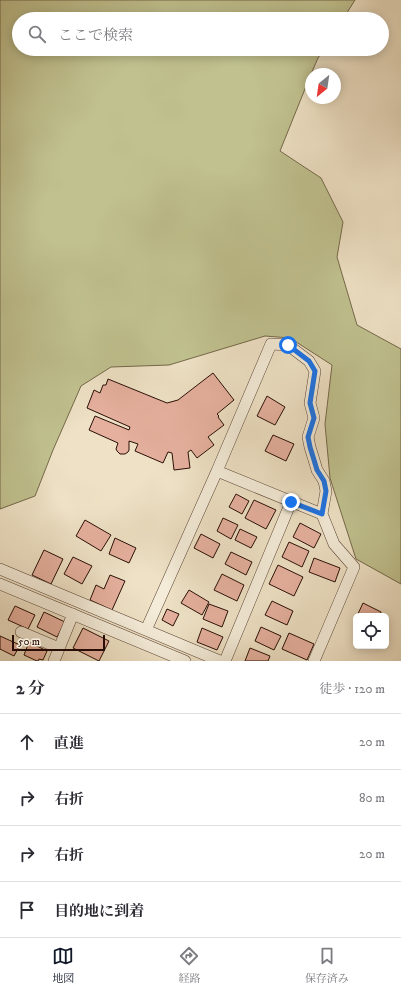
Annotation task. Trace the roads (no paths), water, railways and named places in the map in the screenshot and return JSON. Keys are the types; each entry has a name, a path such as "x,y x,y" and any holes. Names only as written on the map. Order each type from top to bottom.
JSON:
{"street":[{"path":"146,630 217,471 271,344 288,345 309,361 315,371 310,403 314,418 308,437 317,470 324,481 326,491 322,514 334,544 354,567 314,661"},
{"path":"217,471 322,514"},
{"path":"225,661 291,502"},
{"path":"0,569 220,661"},
{"path":"0,584 185,661"},
{"path":"54,661 73,614"},
{"path":"21,632 59,648"}]}
